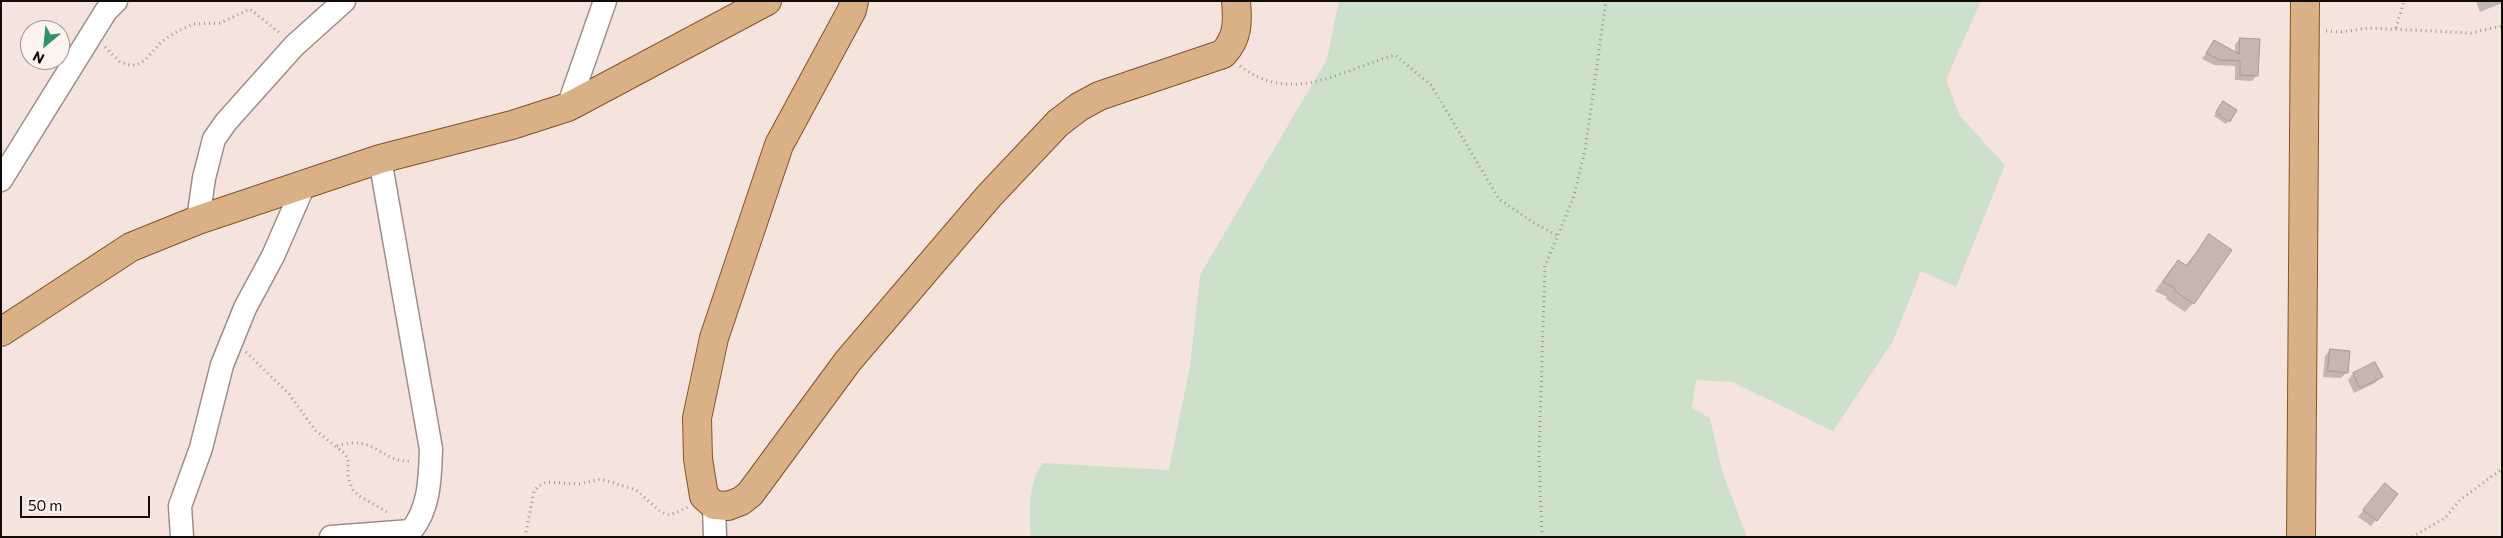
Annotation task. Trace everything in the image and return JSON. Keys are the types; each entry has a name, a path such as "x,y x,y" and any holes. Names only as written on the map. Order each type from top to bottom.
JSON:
{"main road":[{"path":"1,332 131,247 198,220 380,159 512,125 568,107 767,1"},
{"path":"854,1 852,10 779,145 714,338 697,418 698,459 709,500 728,506 741,501 750,494 848,361 989,196 1058,123 1079,107 1099,96 1223,54 1232,44 1238,25 1236,1"},
{"path":"2301,537 2305,1"}],"street":[{"path":"1,180 106,11 116,1"},
{"path":"198,220 204,178 214,139 226,122 294,46 344,1"},
{"path":"568,107 605,1"},
{"path":"331,537 412,531 418,523 425,504 430,477 430,456 380,159"},
{"path":"182,537 180,506 201,448 222,365 245,308 273,256 304,185"},
{"path":"709,500 714,537"}],"path":[{"path":"1542,537 1539,455 1545,266 1573,199 1585,150 1606,1"},
{"path":"2396,28 2404,1"},
{"path":"92,34 120,62 137,65 145,60 162,41 178,31 194,24 220,23 250,9 294,46"},
{"path":"2305,39 2324,31 2341,32 2368,28 2471,33 2502,26"},
{"path":"1223,54 1251,74 1283,86 1333,78 1370,62 1395,55 1431,85 1500,199 1534,223 1558,236"},
{"path":"231,340 248,353 290,394 315,430 337,446 348,460 348,477 353,490 359,496 394,516 406,532"},
{"path":"337,446 349,443 369,444 396,460 406,462 430,456"},
{"path":"2412,537 2445,518 2460,500 2502,469"},
{"path":"525,537 534,492 538,486 547,482 579,484 601,479 620,487 636,490 661,512 670,514 709,500"}],"green space":[{"path":"1339,1 1981,1 1946,80 1960,116 2005,165 1956,287 1921,271 1893,341 1833,431 1732,382 1696,380 1692,408 1710,418 1722,471 1747,537 1031,537 1030,508 1032,488 1038,470 1043,463 1169,470 1190,366 1200,275 1327,59"}],"building":[{"path":"2240,38 2260,39 2258,76 2240,75 2240,61 2219,60 2206,53 2214,40 2239,54"},
{"path":"2223,101 2237,110 2230,122 2216,113"},
{"path":"2209,234 2232,250 2194,304 2174,290 2175,288 2163,282 2178,260 2187,266"},
{"path":"2330,349 2350,351 2348,373 2328,371"},
{"path":"2375,362 2383,377 2360,388 2353,373"},
{"path":"2385,483 2398,494 2377,521 2363,510"}]}
